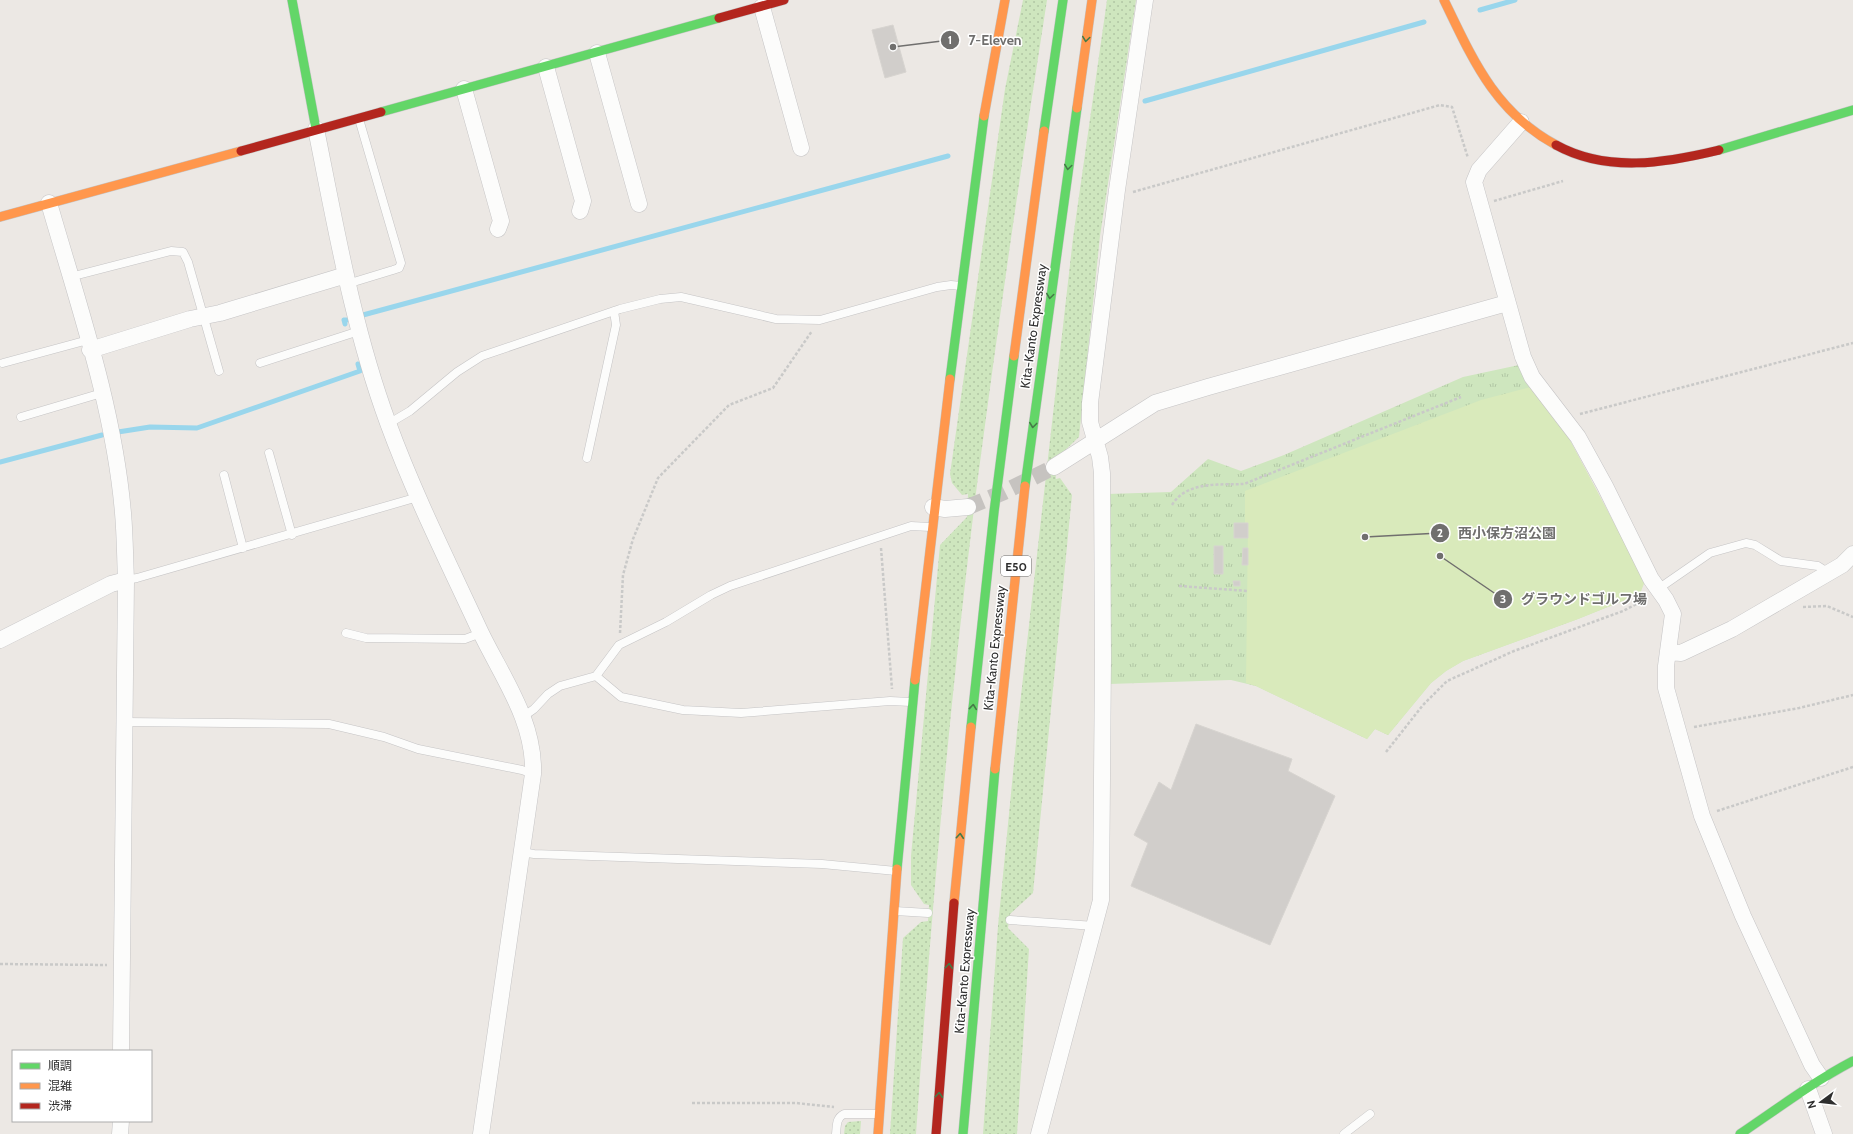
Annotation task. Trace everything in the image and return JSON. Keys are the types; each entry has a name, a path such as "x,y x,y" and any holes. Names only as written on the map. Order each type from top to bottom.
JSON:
{"main road":[{"path":"292,0 316,129"},
{"path":"0,217 316,129 546,68 784,0"},
{"path":"878,1134 896,871 933,507 984,113 1006,0"},
{"name":"Kita-Kanto Expressway","path":"936,1134 959,852 994,512 1014,346 1063,0"},
{"name":"Kita-Kanto Expressway","path":"963,1134 994,772 1023,503 1042,348 1092,0"},
{"path":"1444,0 1488,83 1501,101 1521,122 1543,138 1571,152 1592,160 1634,164 1709,153 1853,110"},
{"path":"1740,1134 1808,1089 1821,1078 1853,1061"}],"street":[{"path":"1039,1134 1101,900 1103,657 1102,473 1100,456 1094,440 1090,422 1090,403 1116,190 1145,0"},
{"path":"762,7 801,148"},
{"path":"597,53 639,204"},
{"path":"546,68 583,201 580,211"},
{"path":"464,89 501,220 498,229"},
{"path":"1521,122 1479,170 1474,182 1522,357 1528,369 1569,423 1605,486 1651,579 1666,600 1673,614 1668,652 1666,688 1702,816 1744,916 1812,1066 1821,1078"},
{"path":"316,129 346,280 371,375 388,424 418,497 482,633 524,716 532,752 533,774 481,1134"},
{"path":"49,203 102,394 111,434 123,513 126,580 122,1050"},
{"path":"89,345 346,280"},
{"path":"1054,467 1094,440 1155,403 1216,384 1507,303"},
{"path":"933,507 945,509 968,507"},
{"path":"1668,652 1681,653 1732,629 1842,565 1853,554"},
{"path":"0,640 111,584 126,580"},
{"path":"1808,1089 1824,1134"},
{"path":"120,1122 120,1134"}],"lane":[{"path":"346,280 393,270 399,268 401,263 359,118"},
{"path":"70,277 177,250 183,252 186,256 219,371"},
{"path":"388,424 410,412 456,372 482,356 614,310 660,299 681,297 776,319 820,320 936,287 951,285 962,286"},
{"path":"587,458 616,326 614,310"},
{"path":"260,363 359,331"},
{"path":"3,363 89,345"},
{"path":"21,417 102,394"},
{"path":"269,453 292,535"},
{"path":"224,474 243,548"},
{"path":"126,580 292,535 418,497"},
{"path":"524,716 534,709 548,694 560,686 596,676 619,645 666,622 711,595 730,586 911,526 931,527"},
{"path":"1658,589 1710,553 1746,543 1755,544 1781,561 1818,566 1829,573"},
{"path":"346,633 366,638 465,639 482,633"},
{"path":"596,676 621,697 683,710 741,713 895,701 912,702"},
{"path":"124,722 329,724 384,737 418,749 522,770 533,774"},
{"path":"521,852 534,854 822,864 896,871"},
{"path":"893,910 928,913"},
{"path":"1010,920 1095,926"},
{"path":"836,1134 838,1120 840,1116 844,1114 879,1114"},
{"path":"1344,1134 1370,1114"}],"path":[{"path":"1116,190 1130,193 1440,106 1452,107 1467,156 1479,170"},
{"path":"1480,205 1563,181"},
{"path":"619,645 623,575 633,539 658,478 729,405 773,388 820,320"},
{"path":"1569,423 1582,412 1853,343"},
{"path":"1172,505 1177,497 1189,489 1208,486 1244,484 1461,397"},
{"path":"880,536 891,685 895,701"},
{"path":"1179,586 1248,591"},
{"path":"1386,752 1423,705 1447,681 1514,651 1623,611 1650,596 1658,589"},
{"path":"1777,602 1786,606 1798,607 1827,606 1853,617"},
{"path":"1678,730 1799,708 1853,695"},
{"path":"1702,816 1853,767"},
{"path":"0,964 123,966"},
{"path":"692,1103 796,1103 836,1107 844,1114"}],"green space":[{"path":"1023,0 1047,0 1002,298 968,559 942,805 916,1134 890,1134 903,938 921,922 928,921 929,905 924,904 911,885 911,856 940,545 967,517 968,494 962,495 952,483 950,474 1005,89"},
{"path":"1107,0 1136,0 1100,236 1079,437 1060,455 1054,457 1056,479 1060,478 1072,495 1033,893 1010,914 1008,928 1029,949 1017,1134 983,1134 998,926 1018,722 1073,238"},
{"path":"1519,365 1640,594 1578,619 1463,661 1446,671 1431,683 1388,735 1375,729 1367,739 1256,686 1231,680 1109,684 1107,494 1171,492 1208,459 1241,471 1284,455 1463,377"},
{"path":"1531,387 1562,425 1645,581 1640,594 1578,619 1463,661 1446,671 1431,683 1388,735 1375,729 1367,739 1256,686 1246,683 1248,523 1245,523 1245,491 1481,400"},
{"path":"861,1121 860,1134 844,1134 845,1126 848,1122"}],"building":[{"path":"893,25 906,72 885,78 872,30"},
{"path":"1234,523 1248,523 1248,538 1234,538"},
{"path":"1214,546 1223,546 1223,574 1214,574"},
{"path":"1243,548 1248,548 1248,565 1242,565"},
{"path":"1233,581 1240,581 1240,586 1234,586"},
{"path":"1196,724 1292,759 1288,771 1335,796 1270,945 1131,886 1148,843 1134,835 1159,782 1171,790"}],"waterway":[{"path":"1480,10 1515,0"},
{"path":"1145,101 1424,22"},
{"path":"363,315 948,156"},
{"path":"345,324 344,320 347,320"},
{"path":"118,432 150,427 197,428 360,371 358,364"},
{"path":"0,462 102,435"}],"tunnel":[{"path":"968,507 1004,492 1054,467"}],"traffic: fast":[{"path":"292,0 316,129"},
{"path":"1044,131 1063,0"},
{"path":"381,112 719,18"},
{"path":"1025,486 1077,108"},
{"path":"1719,150 1853,110"},
{"path":"950,379 984,116"},
{"path":"971,727 994,512 1014,356"},
{"path":"897,869 915,680"},
{"path":"963,1134 995,769"},
{"path":"1740,1134 1809,1087 1853,1061"}],"traffic: slow":[{"path":"984,116 1005,0"},
{"path":"1077,108 1092,0"},
{"path":"1444,0 1476,64 1501,100 1517,117 1535,132 1556,145"},
{"path":"1014,356 1044,131"},
{"path":"0,217 241,151"},
{"path":"915,680 950,379"},
{"path":"995,769 1025,486"},
{"path":"954,903 971,727"},
{"path":"878,1134 897,869"}],"traffic: jam":[{"path":"719,18 784,0"},
{"path":"241,151 381,112"},
{"path":"1556,145 1575,154 1595,159 1636,163 1678,159 1719,150"},
{"path":"936,1134 954,903"}],"place":[{"name":"7-Eleven","path":"893,47"},
{"name":"西小保方沼公園","path":"1365,537"},
{"name":"グラウンドゴルフ場","path":"1440,556"}]}
